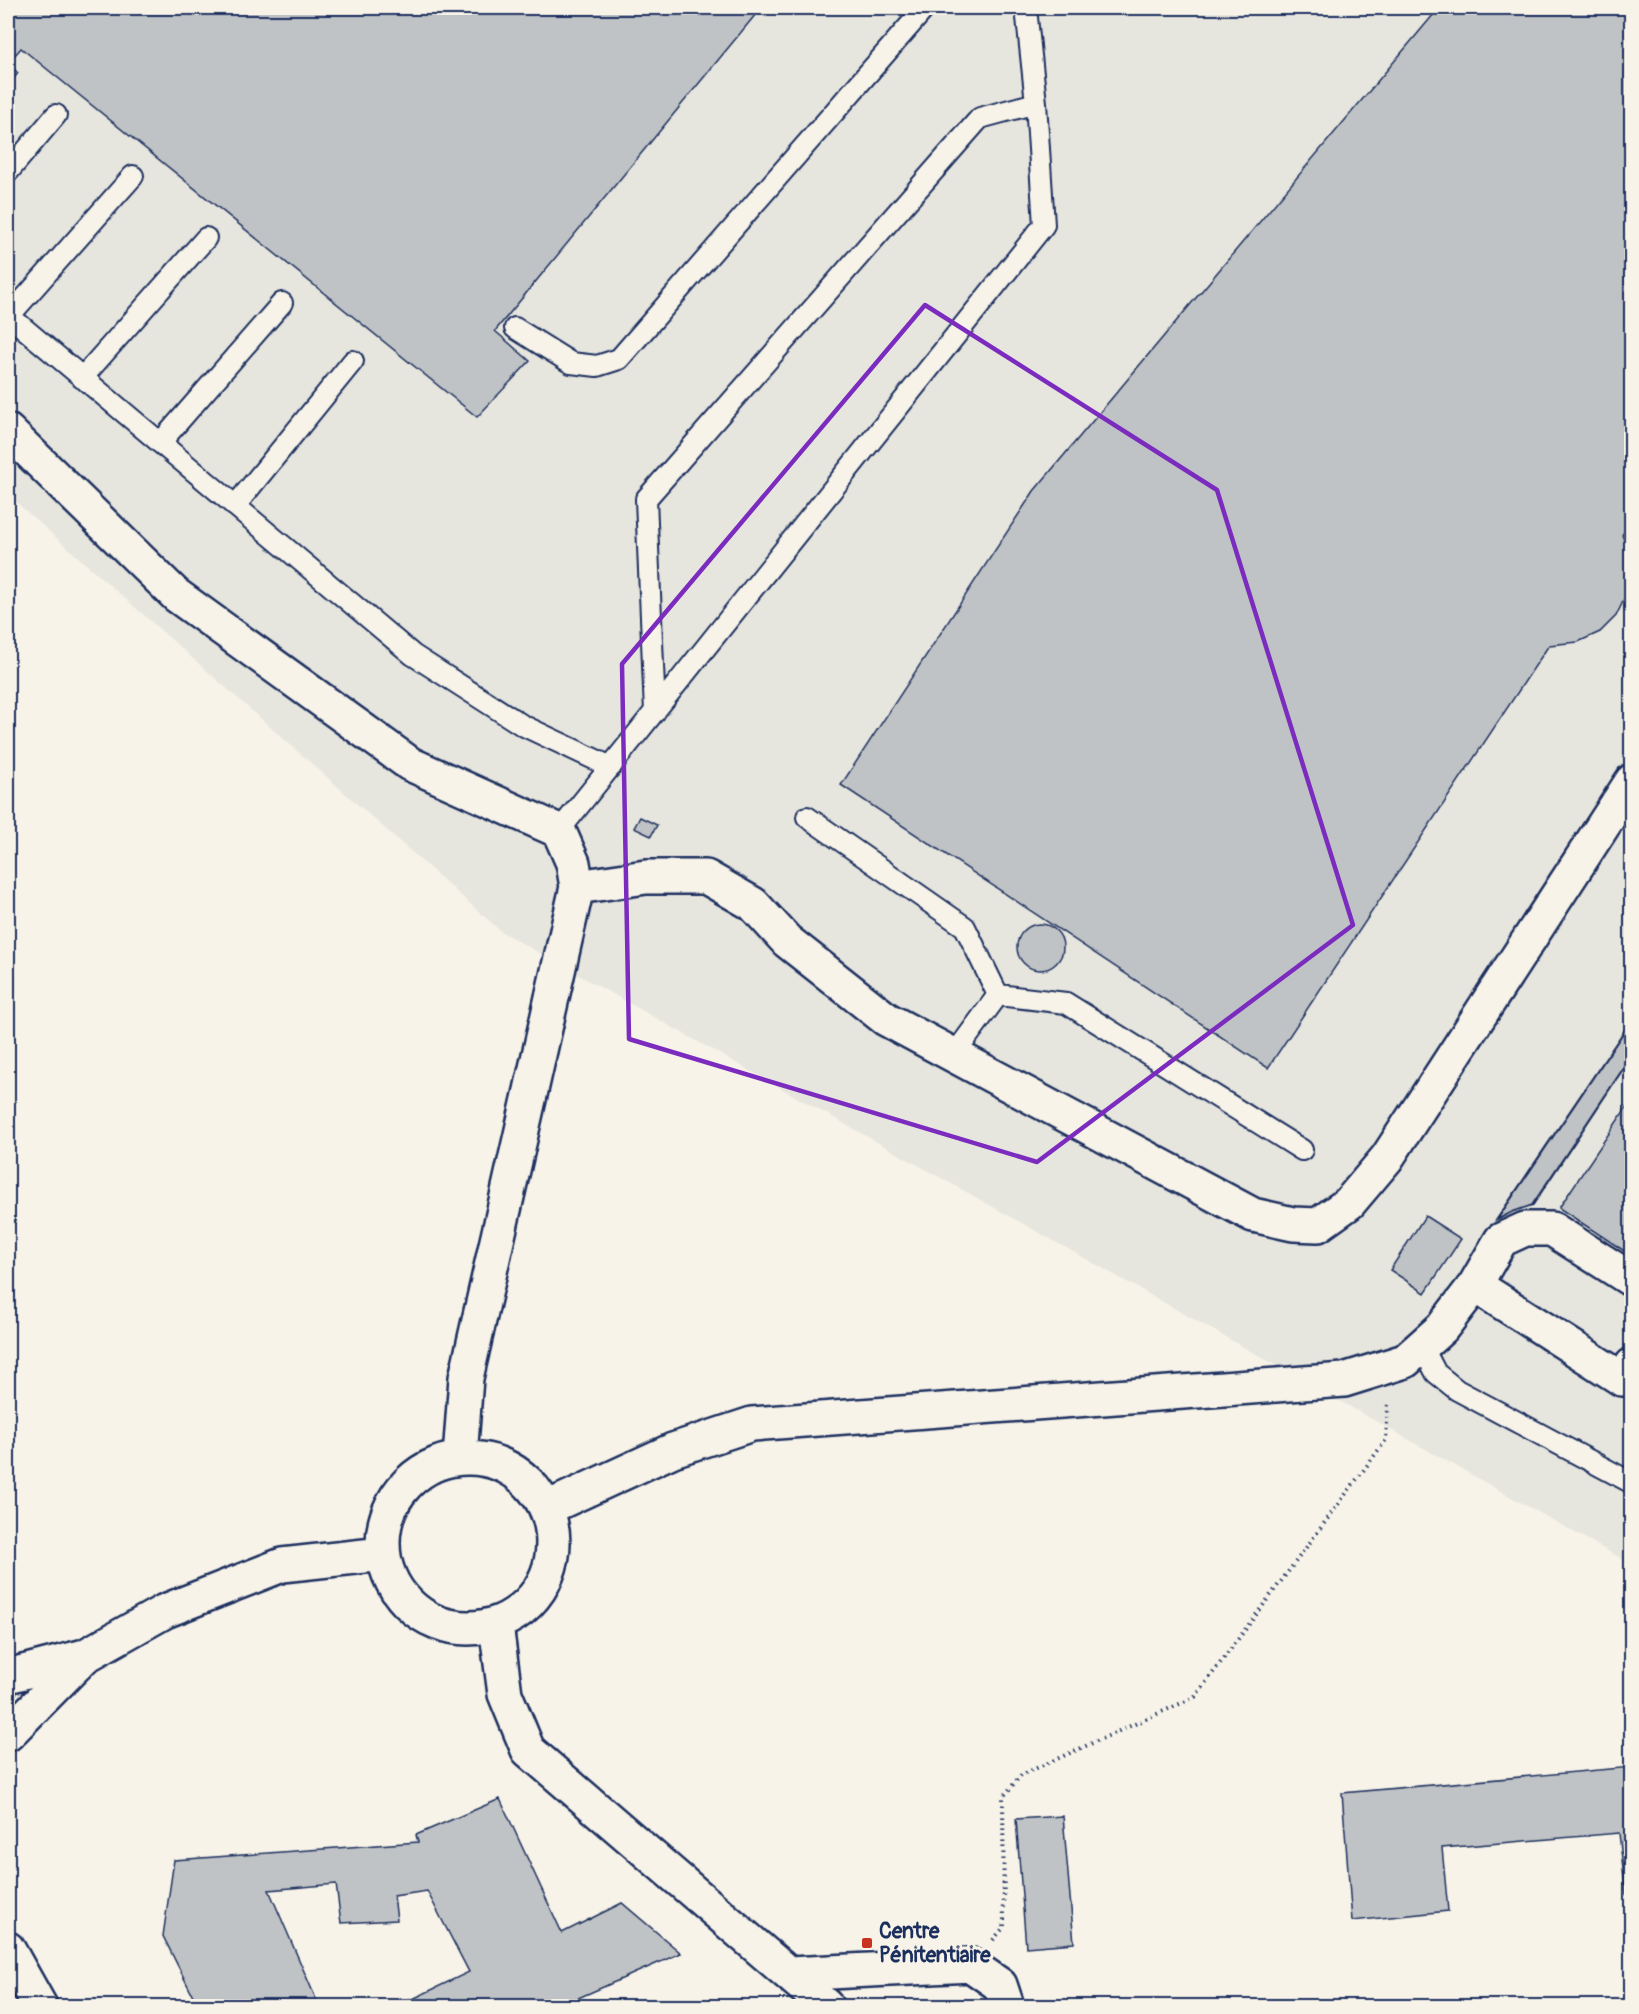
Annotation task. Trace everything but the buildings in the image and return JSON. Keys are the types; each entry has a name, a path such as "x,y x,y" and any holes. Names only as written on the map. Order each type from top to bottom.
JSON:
{"street":[{"path":"8,431 176,595 410,764 559,831 573,862 577,887 466,1378 460,1457"},
{"path":"577,887 646,877 706,878 753,904 787,941 886,1018 1253,1215 1293,1224 1318,1225 1349,1203 1387,1158 1632,781"},
{"path":"548,1508 673,1450 752,1424 1344,1380 1405,1361 1442,1328 1475,1285 1501,1240 1525,1229 1552,1229 1632,1280"},
{"path":"1475,1285 1622,1379 1632,1365"},
{"path":"460,1457 487,1459 512,1469 533,1486 548,1508 555,1536 552,1564 541,1591 521,1611 496,1625 471,1629 446,1626 423,1616 404,1600 390,1578 383,1554 384,1527 393,1501 411,1480 434,1465 460,1457"},
{"path":"8,1676 85,1656 165,1611 282,1565 383,1554"},
{"path":"496,1625 505,1694 528,1750 826,2007"},
{"path":"8,1734 85,1656"},
{"path":"8,1949 40,2007"},
{"path":"789,1974 971,1965 1000,1985 1006,2007"}],"lane":[{"path":"515,328 572,363 597,366 619,359 925,8"},
{"path":"559,831 1044,225 1036,103 1026,8"},
{"path":"655,712 646,500 980,118 1036,103"},
{"path":"8,172 56,115"},
{"path":"133,176 8,315 413,655 522,725 611,767"},
{"path":"82,378 206,238"},
{"path":"160,442 282,303"},
{"path":"235,506 353,361"},
{"path":"807,817 965,927 998,995"},
{"path":"954,1055 998,995"},
{"path":"998,995 1066,1003 1302,1150"},
{"path":"1422,1346 1436,1373 1457,1390 1632,1483"}],"path":[{"path":"971,1965 1004,1927 1004,1797 1021,1775 1195,1697 1386,1440 1391,1365"}],"highlighted area":[{"path":"925,305 1217,490 1353,925 1037,1162 629,1039 622,664"}],"shaded area":[{"path":"8,8 1631,8 1631,1564 502,932 8,495"}],"place":[{"name":"Centre Pénitentiaire","path":"867,1943"}]}
